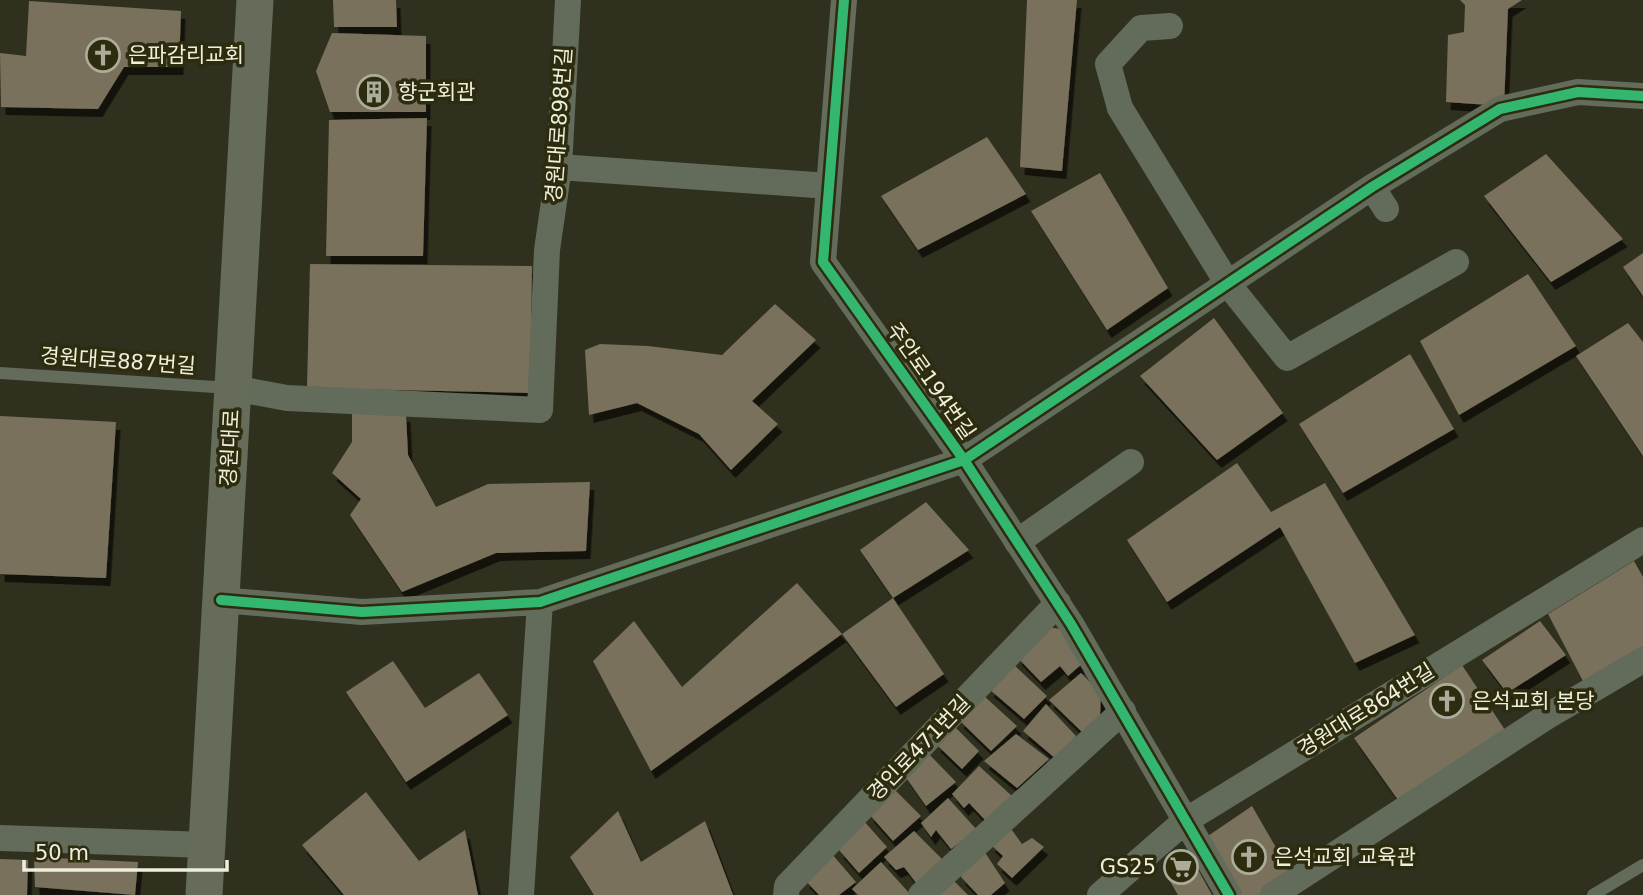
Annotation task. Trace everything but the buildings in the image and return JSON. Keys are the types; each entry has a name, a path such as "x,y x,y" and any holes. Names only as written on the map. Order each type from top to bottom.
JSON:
{"main road":[{"name":"경원대로","path":"204,895 255,0"}],"street":[{"name":"경원대로898번길","path":"233,388 287,398 540,410 547,250 559,167 568,0"},
{"name":"주안로194번길","path":"844,0 823,262 964,460 1058,603 1229,895"},
{"path":"1170,26 1141,28 1108,64 1119,108 1228,284 1287,358 1457,262"},
{"path":"221,600 362,612 540,601 964,460 1228,284 1379,198 1500,109 1577,92 1643,96"},
{"path":"559,167 829,186"},
{"path":"1017,542 1131,462"},
{"name":"경원대로864번길","path":"1100,895 1185,821 1641,545"},
{"path":"521,895 540,601"},
{"name":"경인로471번길","path":"786,895 787,886 1058,603"},
{"path":"1273,895 1546,717 1643,660"},
{"path":"921,895 1123,710"},
{"path":"0,838 207,845"}],"lane":[{"name":"경원대로887번길","path":"0,373 233,388"},
{"path":"1592,895 1643,865"}],"cycle path":[{"path":"844,0 823,262 964,460 1071,624 1229,895"},
{"path":"221,600 362,612 540,602 964,460 1372,187 1500,109 1578,92 1643,96"}],"place":[{"name":"은파감리교회","path":"103,55"},
{"name":"향군회관","path":"374,92"},
{"name":"은석교회 본당","path":"1447,701"},
{"name":"은석교회 교육관","path":"1249,857"},
{"name":"GS25","path":"1181,867"}]}
